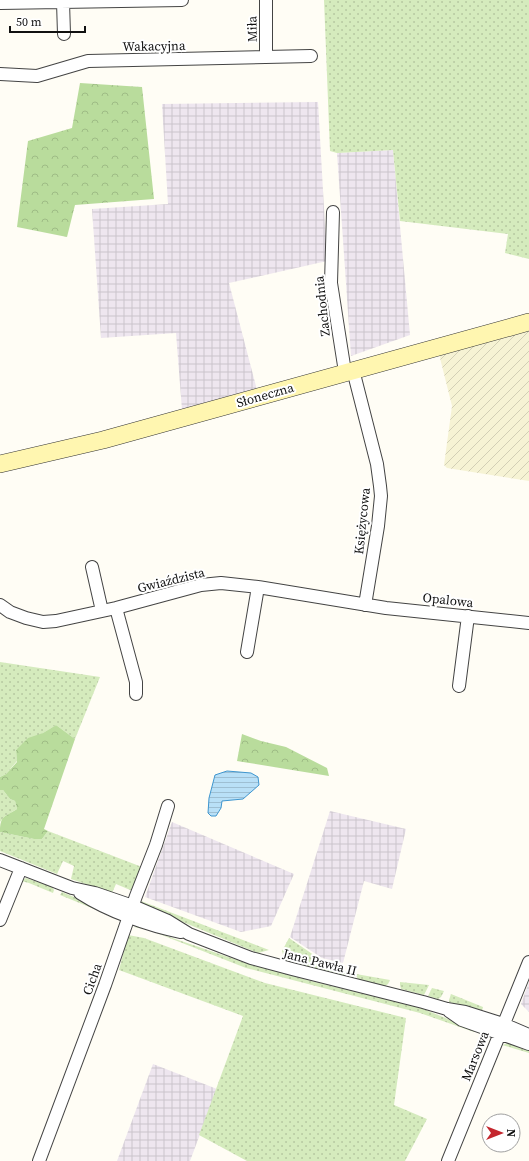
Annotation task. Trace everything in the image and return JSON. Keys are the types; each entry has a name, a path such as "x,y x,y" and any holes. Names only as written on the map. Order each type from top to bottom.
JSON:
{"street":[{"path":"0,3 182,0"},
{"name":"Miła","path":"266,0 266,57"},
{"path":"63,2 64,34"},
{"name":"Wakacyjna","path":"0,74 37,76 88,61 311,56"},
{"name":"Zachodnia","path":"333,212 331,283 349,371"},
{"name":"Słoneczna","path":"0,464 103,440 529,322"},
{"name":"Księżycowa","path":"349,371 377,464 380,486 378,526 365,605"},
{"path":"92,567 102,611"},
{"name":"Gwiaździsta","path":"0,605 10,612 43,622 63,620 116,608 201,585 221,583 258,587 365,605"},
{"path":"247,652 258,587"},
{"name":"Opalowa","path":"365,605 529,623"},
{"path":"116,608 136,682 136,694"},
{"path":"459,686 468,616"},
{"name":"Cicha","path":"39,1161 156,845 168,806"},
{"name":"Jana Pawła II","path":"0,860 72,888 92,901 131,911 165,929 189,934 270,964 423,1002 446,1010 462,1020 529,1035"},
{"path":"0,920 21,868"},
{"name":"Marsowa","path":"448,1161 529,962"},
{"name":"Jana Pawła II","path":"501,1029 529,1044"}],"shaded area":[{"path":"318,102 327,261 229,283 257,390 182,410 176,333 101,338 92,209 168,204 162,104"},
{"path":"393,150 410,335 351,356 337,153"},
{"path":"529,331 529,481 447,468 444,465 452,406 439,354"},
{"path":"330,811 406,829 392,889 364,881 343,963 322,958 290,937"},
{"path":"172,822 294,874 271,926 241,932 145,897"},
{"path":"529,982 529,1012 521,1004"},
{"path":"153,1064 217,1089 190,1161 117,1161"}],"green space":[{"path":"324,0 529,0 529,259 505,253 508,234 400,221 393,150 337,153 330,151"},
{"path":"80,83 142,87 154,199 75,205 67,237 17,227 28,141 72,128"},
{"path":"0,662 100,677 75,739 56,725 16,750 17,761 6,774 0,777"},
{"path":"56,725 75,739 44,829 48,831 42,839 34,839 0,832 2,820 17,809 15,801 10,799 3,790 0,790 0,777 6,774 17,762 16,750 28,738 43,733"},
{"path":"242,734 261,741 286,747 327,768 329,776 237,761"},
{"path":"0,790 3,790 10,799 15,801 17,809 5,816 0,822"},
{"path":"48,831 142,867 135,892 116,884 112,893 71,879 74,866 63,861 57,874 0,851 0,832 34,839 42,839"},
{"path":"26,878 52,887 54,890 53,893 21,881"},
{"path":"62,892 105,910 104,913 60,895"},
{"path":"141,901 269,950 258,953 144,906"},
{"path":"137,926 148,930 134,927"},
{"path":"150,931 249,964 421,1008 475,1030 474,1032 420,1013 246,968"},
{"path":"128,935 144,938 265,983 406,1018 394,1105 427,1119 405,1161 247,1161 199,1135 243,1016 119,970"},
{"path":"289,938 321,960 342,964 340,970 348,972 343,975 285,960 282,951"},
{"path":"356,974 390,980 385,986 358,979"},
{"path":"400,982 429,985 424,995 401,989"},
{"path":"432,988 444,991 441,997 438,999 428,996"},
{"path":"451,994 483,1007 482,1011 449,1002"},
{"path":"509,1043 529,1049 529,1053 502,1045"}],"water":[{"path":"227,771 251,773 258,777 259,785 243,799 222,801 221,808 216,816 211,816 208,813 209,798 215,775"}]}
